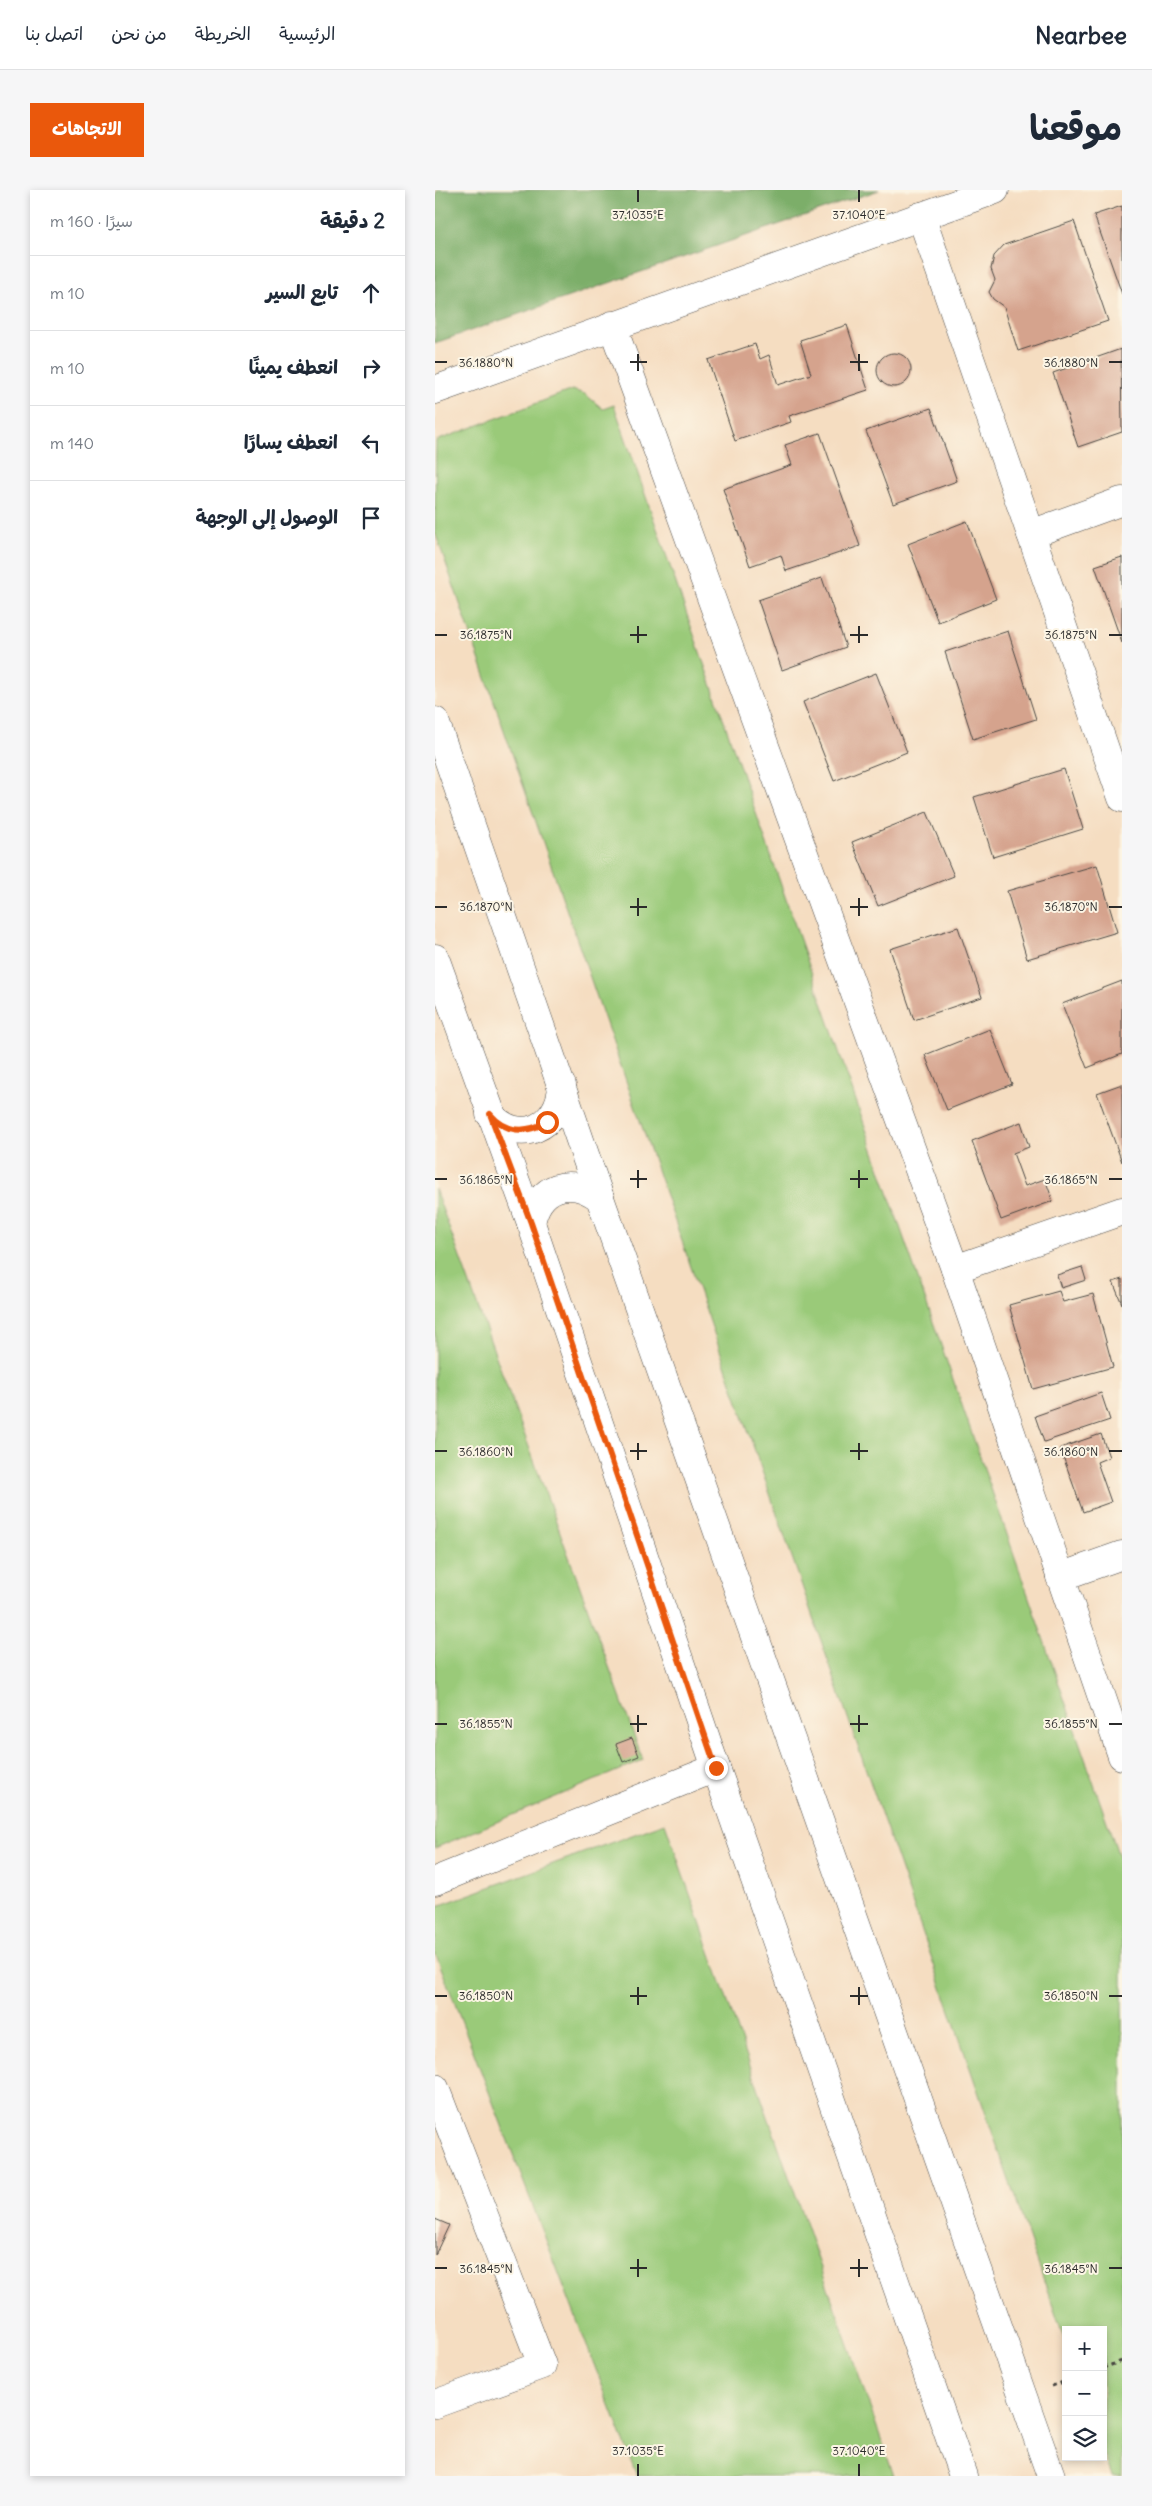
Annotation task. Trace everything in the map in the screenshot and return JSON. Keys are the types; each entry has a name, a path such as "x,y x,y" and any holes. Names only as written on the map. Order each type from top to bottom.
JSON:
{"street":[{"path":"435,390 995,190"},
{"path":"921,216 1122,798"},
{"path":"612,326 955,1269 1122,1756"},
{"path":"1031,534 1122,502"},
{"path":"435,721 599,1198 1051,2476"},
{"path":"435,958 531,1223 716,1768 963,2476"},
{"path":"490,1114 498,1124 509,1129 522,1131 535,1129 547,1122 556,1112 561,1100 561,1086"},
{"path":"531,1223 538,1202 555,1188 579,1186 599,1198"},
{"path":"955,1269 1122,1211"},
{"path":"1060,1577 1122,1555"},
{"path":"435,1881 716,1768"},
{"path":"435,2088 542,2365 435,2404"}],"path":[{"path":"1107,2367 1122,2361"}],"green space":[{"path":"437,190 879,190 435,343 435,200"},
{"path":"572,390 585,394 603,409 614,405 1122,1865 1122,2476 1112,2476 1106,2461 1107,2326 1062,2326 1062,2333 435,532 436,441"},
{"path":"435,1189 643,1760 435,1848"},
{"path":"665,1823 894,2476 637,2476 435,1952 435,1907"}],"building":[{"path":"1122,206 1122,294 1094,215"},
{"path":"1074,221 1108,321 1018,351 1004,307 993,299 989,292 995,280 991,269 994,256 1004,245"},
{"path":"847,325 868,390 789,416 791,422 735,441 708,360 755,344 760,359 769,355 778,385 811,374 800,340"},
{"path":"1121,349 1122,432 1078,447 1053,373"},
{"path":"894,353 901,354 906,358 910,363 910,377 906,382 901,386 894,387 887,386 882,382 878,377 877,370 878,363 882,358 887,354"},
{"path":"931,408 957,481 893,504 866,431"},
{"path":"820,433 860,546 786,571 781,555 750,566 723,489 792,465 785,445"},
{"path":"967,521 996,599 938,622 908,544"},
{"path":"1122,557 1122,643 1095,566"},
{"path":"822,578 846,647 782,670 758,600"},
{"path":"1008,631 1036,719 973,739 945,652"},
{"path":"876,673 907,752 834,781 803,702"},
{"path":"1064,769 1083,829 993,857 974,797"},
{"path":"927,812 954,876 878,906 852,842"},
{"path":"1097,865 1117,932 1027,959 1007,891"},
{"path":"958,927 982,997 914,1020 890,949"},
{"path":"1122,981 1122,1054 1087,1068 1062,1004"},
{"path":"990,1029 1012,1084 947,1110 925,1055"},
{"path":"1122,1084 1122,1162 1097,1093"},
{"path":"1021,1122 1029,1147 1013,1153 1025,1186 1045,1179 1053,1201 1001,1220 972,1141"},
{"path":"1082,1267 1086,1280 1061,1288 1057,1275"},
{"path":"1122,1279 1122,1304 1113,1282"},
{"path":"1059,1291 1063,1302 1093,1294 1113,1367 1033,1389 1009,1305"},
{"path":"1101,1393 1110,1420 1044,1442 1035,1416"},
{"path":"1101,1434 1109,1457 1097,1462 1111,1502 1083,1512 1060,1448"},
{"path":"632,1738 639,1756 623,1762 616,1744"},
{"path":"435,2219 449,2225 435,2255"}],"route":[{"path":"547,1122 535,1129 522,1131 509,1129 498,1124 490,1114 531,1223 716,1768"}]}
